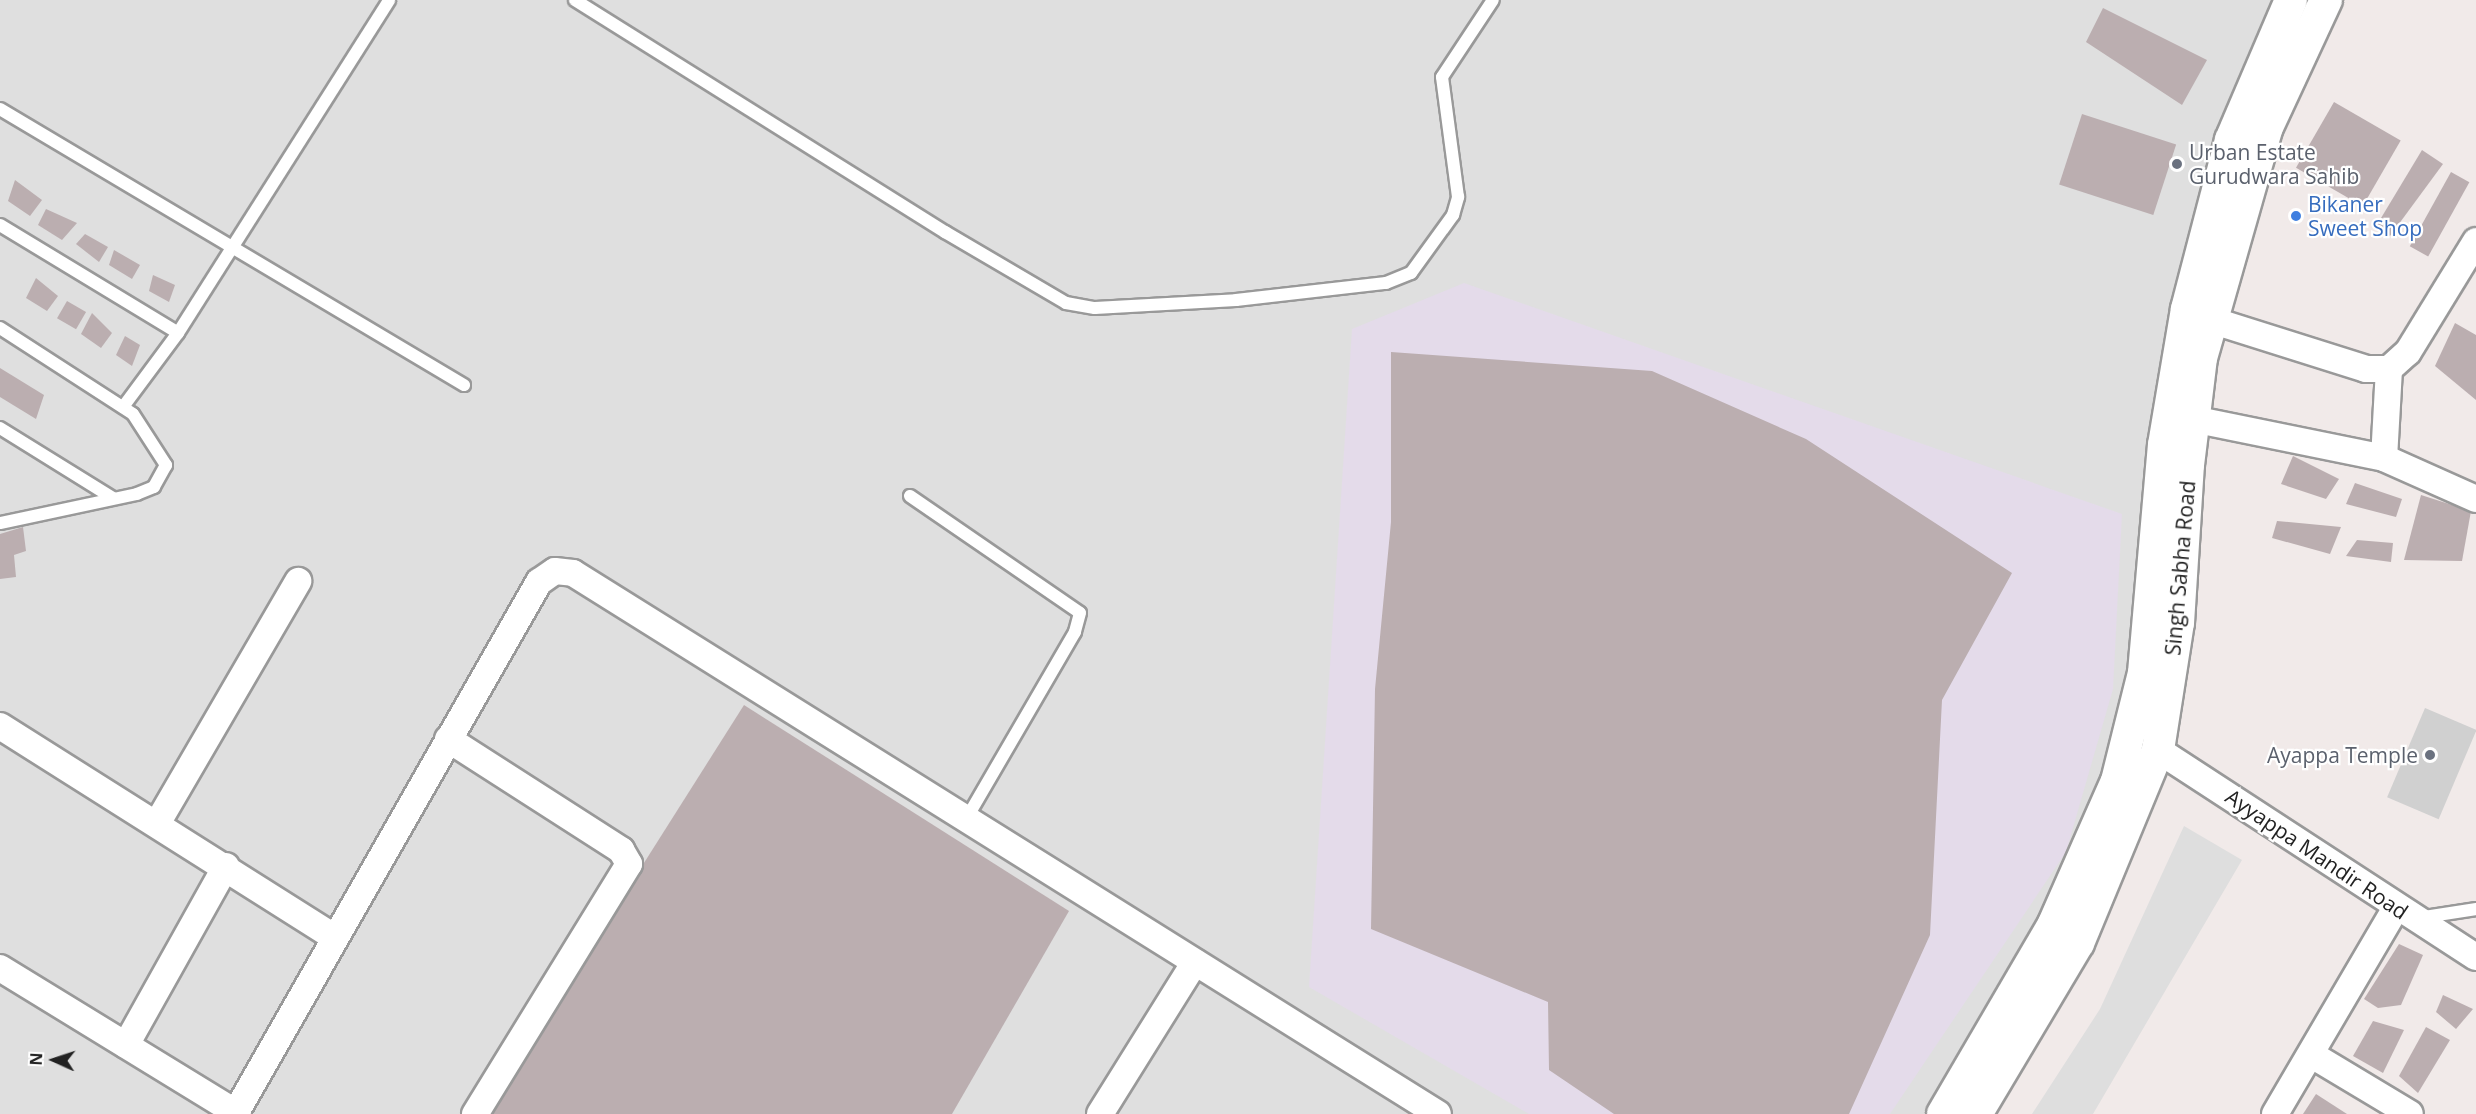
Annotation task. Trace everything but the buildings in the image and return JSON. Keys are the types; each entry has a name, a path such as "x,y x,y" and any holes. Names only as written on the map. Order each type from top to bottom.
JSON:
{"street":[{"name":"Singh Sabha Road","path":"1976,1114 2078,943 2158,750 2184,571 2199,316 2231,140 2291,0"},
{"name":"Singh Sabha Road","path":"1943,1114 2053,926 2117,781 2144,673 2164,445 2199,316 2267,128 2326,0"},
{"path":"2199,316 2366,369 2389,369 2408,352 2476,241"},
{"path":"2384,458 2389,369"},
{"path":"2193,419 2384,458 2476,498"},
{"path":"0,969 236,1114 539,582 547,574 562,571 966,819 1438,1114"},
{"path":"158,822 298,581"},
{"path":"0,726 158,822 335,938"},
{"path":"448,739 621,850 629,864 475,1114"},
{"name":"Ayyappa Mandir Road","path":"2158,750 2405,914 2476,957"},
{"path":"126,1045 226,866"},
{"path":"2275,1114 2405,914"},
{"path":"1100,1114 1195,962"},
{"path":"2312,1055 2394,1110"}],"lane":[{"path":"123,407 178,333 389,0"},
{"path":"575,0 945,232 1066,303 1095,308 1236,300 1386,283 1411,273 1453,215 1458,197 1442,77 1493,0"},
{"path":"0,109 232,245 464,386"},
{"path":"0,225 178,333"},
{"path":"0,328 123,407 158,445 166,465 154,487 0,523"},
{"path":"0,428 113,498"},
{"path":"910,496 1080,613 1075,632 966,819"},
{"path":"2405,914 2476,909"}],"shaded area":[{"path":"0,0 2286,0 2154,413 2138,537 2130,667 2103,778 2059,886 1931,1114 0,1114"},
{"path":"1464,283 2122,514 2113,689 2066,852 1890,1114 1529,1114 1309,987 1352,329"},
{"path":"2425,708 2476,730 2439,819 2387,797"},
{"path":"2184,826 2242,860 2093,1114 2032,1114 2100,1009"}],"place":[{"name":"Urban Estate Gurudwara Sahib","path":"2177,164"},
{"name":"Bikaner Sweet Shop","path":"2296,216"},
{"name":"Ayappa Temple","path":"2430,755"}]}
